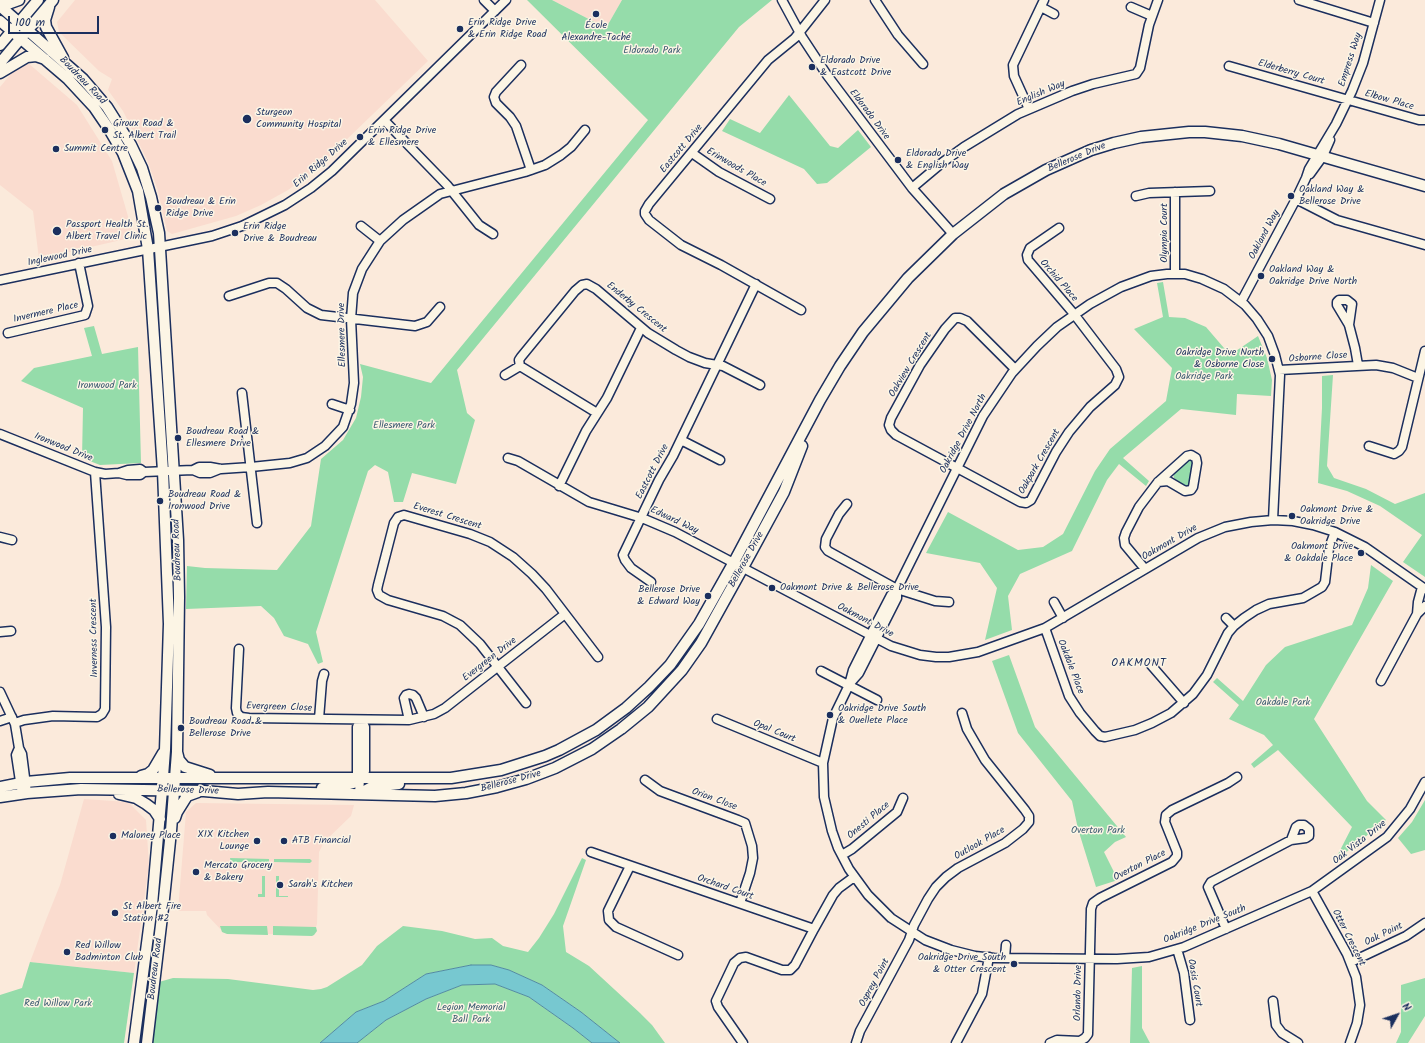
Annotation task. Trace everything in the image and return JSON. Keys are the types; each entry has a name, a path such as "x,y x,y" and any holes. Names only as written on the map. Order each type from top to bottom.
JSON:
{"main road":[{"path":"0,5 6,5 19,0"},
{"path":"0,45 38,0"},
{"path":"0,63 52,2"},
{"path":"52,2 45,20 49,34 65,62"},
{"name":"Boudreau Road","path":"0,5 65,62 92,89 107,107 134,150 142,168 152,197 161,246 174,471 179,597 176,752 171,832 147,1043"},
{"name":"Boudreau Road","path":"0,21 68,80 94,107 116,140 138,191 148,249 163,471 169,624 165,750 160,819 152,905 134,1043"},
{"path":"0,73 27,57 36,56 45,59"},
{"name":"Bellerose Drive","path":"0,787 70,778 451,778 501,770 545,756 596,730 626,708 649,687 680,652 699,624 734,562 820,400 840,366 863,332 908,278 953,234 1004,194 1032,178 1081,154 1125,140 1162,134 1205,132 1242,136 1279,144 1425,186"},
{"name":"Bellerose Drive","path":"0,797 24,793 97,790 173,790 238,794 268,792 435,796 482,790 512,784 562,765 592,749 635,718 672,682 701,643 784,492 820,400"},
{"path":"135,778 146,775 153,770 165,750"},
{"path":"176,752 181,764 188,769 224,779"},
{"path":"359,794 372,787 451,778"},
{"path":"268,792 346,786 356,783 360,779"},
{"path":"97,790 128,796 141,801 149,806 160,819"},
{"path":"171,832 176,812 184,799 190,794 204,791"}],"street":[{"path":"484,0 495,11"},
{"name":"Erin Ridge Drive","path":"148,249 204,238 230,230 254,221 285,205 311,188 332,171 506,0"},
{"name":"Eldorado Drive","path":"782,0 799,32 827,75 912,188 953,234"},
{"name":"Eastcott Drive","path":"802,310 681,245 647,217 645,211 649,204 768,60 795,38 825,0"},
{"path":"875,0 900,39 923,64"},
{"name":"English Way","path":"912,188 943,162 964,147 1029,109 1082,88 1136,74 1140,68 1147,31 1158,0"},
{"path":"1299,0 1374,23"},
{"name":"Empress Way","path":"1320,155 1360,73 1380,0"},
{"path":"1029,109 1014,76 1013,68 1042,4 1054,14"},
{"path":"1131,7 1152,16"},
{"path":"521,66 496,92 494,97 496,102 516,126 531,170"},
{"name":"Elderberry Court","path":"1230,66 1348,100"},
{"name":"Elbow Place","path":"1348,100 1419,120 1425,120"},
{"path":"384,120 452,191 479,225 493,234"},
{"name":"Ellesmere Drive","path":"163,471 193,470 200,467 210,466 222,469 251,468 290,463 301,460 325,446 340,431 350,410 354,384 351,319 352,298 355,286 367,259 380,241 403,220 440,194 545,165 561,155 585,130"},
{"name":"Erinwoods Place","path":"692,153 719,172 770,199"},
{"name":"Oakland Way","path":"1241,302 1296,199 1309,169 1320,155"},
{"name":"Olympia Court","path":"1136,196 1149,193 1210,191"},
{"name":"Olympia Court","path":"1175,192 1175,274"},
{"path":"1296,199 1337,220 1425,245"},
{"path":"361,226 380,241"},
{"name":"Orchid Place","path":"1059,228 1030,248 1027,258 1030,264 1074,314"},
{"name":"Inglewood Drive","path":"0,280 148,249"},
{"name":"Invermere Place","path":"8,333 85,315 88,306 78,263"},
{"name":"Oakridge Drive North","path":"874,636 891,595 897,589 988,408 1015,369 1042,341 1074,314 1098,299 1128,284 1151,276 1175,274 1194,276 1214,284 1241,302 1253,314 1268,336 1279,370 1279,403 1273,520"},
{"name":"Enderby Crescent","path":"520,366 520,357 575,291 588,281 652,336 690,357 705,363 724,366 760,385"},
{"path":"229,296 269,283 277,283 312,312 326,316 415,326 425,324 440,307"},
{"name":"Eastcott Drive","path":"651,582 631,568 623,557 756,284"},
{"name":"Oakpark Crescent","path":"957,468 1020,502 1026,503 1031,500 1056,452 1069,432 1090,407 1119,380 1119,374 1116,369 1074,314"},
{"name":"Oakview Crescent","path":"957,468 896,434 890,428 891,418 920,365 950,323 956,318 960,318 966,321 1015,369"},
{"name":"Osborne Close","path":"1348,325 1355,348 1358,365"},
{"path":"559,486 586,431 607,398 641,328"},
{"path":"1369,446 1392,454 1396,453 1403,444 1425,351"},
{"name":"Osborne Close","path":"1279,370 1376,365 1388,366 1418,378"},
{"path":"505,375 520,366 597,413"},
{"path":"242,393 257,523"},
{"path":"332,404 350,410"},
{"name":"Ironwood Drive","path":"0,434 95,472 120,473 128,470 140,469 144,472 163,471"},
{"path":"681,440 720,460"},
{"path":"1145,569 1125,545 1124,538 1139,506 1158,482 1187,456 1191,455 1196,458 1197,463 1193,487 1191,490 1185,491 1168,481 1158,482"},
{"name":"Edward Way","path":"508,458 518,461 589,502 642,518 675,532 734,562"},
{"name":"Inverness Crescent","path":"13,720 53,716 100,716 105,709 106,627 95,472"},
{"path":"847,504 839,514 826,539 824,544 826,549 897,589 935,601 949,602"},
{"name":"Everest Crescent","path":"498,667 473,636 450,619 432,612 388,600 379,595 377,590 378,585 394,523 398,517 404,515 470,534 490,542 513,557 532,574 565,614"},
{"name":"Oakmont Drive","path":"734,562 891,646 905,651 936,657 950,657 985,650 1045,628 1188,543 1208,533 1243,523 1273,520 1304,523 1335,532 1365,547 1423,588"},
{"name":"Oakdale Place","path":"1045,628 1072,702 1080,714 1100,736 1110,736 1146,726 1171,713 1197,690 1208,675 1228,634 1234,626 1250,613 1274,603 1303,598 1319,590 1325,582 1329,548 1335,532"},
{"path":"0,537 12,540"},
{"path":"1417,614 1418,602 1423,588"},
{"path":"1054,602 1063,618"},
{"path":"1381,681 1417,614 1425,606"},
{"path":"565,614 598,657"},
{"name":"Evergreen Drive","path":"361,720 409,720 434,714 445,708 565,614"},
{"path":"1226,618 1234,626"},
{"path":"0,632 11,631"},
{"name":"Oakridge Drive South","path":"874,636 854,670 849,685 833,718 823,763 824,797 832,831 842,855 854,877 882,910 925,940 951,950 989,958 1117,959 1149,957 1177,949 1312,891"},
{"name":"Evergreen Close","path":"239,649 236,708 239,715 246,718 361,720"},
{"path":"1151,665 1184,703"},
{"path":"498,667 526,703"},
{"path":"821,671 877,700"},
{"path":"319,719 322,681 324,674"},
{"path":"0,692 13,720 19,748 22,754 24,793"},
{"path":"409,720 404,698 409,694 414,696 424,717"},
{"name":"Outlook Place","path":"912,932 936,887 946,877 964,864 999,847 1023,829 1029,822 1029,816 1026,810 985,760 968,729 962,713"},
{"name":"Opal Court","path":"717,719 823,763"},
{"path":"0,721 13,720"},
{"path":"359,794 360,779 365,771 365,727 361,720"},
{"name":"Overton Place","path":"1090,959 1091,909 1093,903 1100,898 1172,862 1177,856 1177,852 1164,822 1166,815 1172,810 1228,783 1237,777"},
{"name":"Orion Close","path":"645,780 662,792 745,823 752,846 753,858 750,873 740,903"},
{"name":"Oak Vista Drive","path":"1312,891 1387,837 1410,809 1425,782"},
{"name":"Onesti Place","path":"842,855 852,849 896,812 903,798"},
{"path":"1226,929 1208,887 1211,882 1291,840"},
{"name":"Orchard Court","path":"591,852 814,929"},
{"path":"630,866 608,911 609,920 616,926 678,955"},
{"path":"743,1043 718,1007 716,1001 717,996 734,963 740,958 746,957 782,970 790,970 795,965 833,895 839,888 854,877"},
{"name":"Otter Crescent","path":"1312,891 1351,962 1358,985 1360,1005 1357,1023 1350,1043"},
{"name":"Oak Point","path":"1351,962 1406,936 1425,923"},
{"name":"Osprey Point","path":"856,1043 860,1031 912,932"},
{"path":"1005,958 1006,945"},
{"name":"Oasis Court","path":"1177,949 1184,973 1190,1020"},
{"path":"956,1043 982,994 989,958"},
{"name":"Orlando Drive","path":"1050,1043 1057,1040 1080,1040 1085,1038 1088,1034 1090,959"},
{"path":"1273,1002 1276,1025 1282,1034 1298,1043"}],"shaded area":[{"name":"Sturgeon Community Hospital","path":"75,0 375,0 428,61 315,170 288,190 261,205 236,216 172,234 167,231 158,191 148,162 123,111 108,90 112,79 99,71 59,32 57,22"},
{"name":"École Alexandre-Taché","path":"552,0 622,0 606,28"},
{"path":"28,63 77,105 112,161 134,237 39,259 33,211 0,185 0,87 14,70"},
{"path":"84,799 128,802 146,820 149,865 134,973 30,962 60,885"},
{"path":"196,803 354,805 351,816 324,842 319,852 317,924 313,935 224,933 207,915 206,911 178,911 186,812"}],"green space":[{"path":"527,0 552,0 606,28 622,0 772,0 739,27 457,370 467,413 475,420 456,484 412,473 403,502 394,502 388,472 375,465 368,471 316,632 323,662 318,664 308,644 284,636 274,618 261,606 186,609 187,566 277,570 311,526 321,459 343,440 356,418 361,397 363,377 360,364 431,383 648,120"},
{"path":"789,95 830,146 838,148 858,130 871,147 827,183 817,184 804,169 722,131 730,119 760,133"},
{"name":"Oakridge Park","path":"1163,282 1169,317 1185,318 1206,327 1230,355 1258,336 1267,358 1272,380 1271,396 1237,394 1236,415 1181,409 1123,458 1149,481 1146,486 1119,464 1107,480 1072,551 1020,574 1008,596 1012,630 985,640 997,588 980,563 926,553 948,512 1018,550 1043,547 1063,534 1095,471 1110,449 1166,401 1172,368 1134,329 1163,317 1157,283"},
{"name":"Ironwood Park","path":"94,326 102,354 138,347 141,463 100,465 82,458 83,408 21,381 34,368 92,356 84,328"},
{"path":"1333,375 1327,466 1334,478 1366,489 1395,504 1425,493 1425,577 1403,562 1422,535 1380,506 1347,491 1318,483 1322,376"},
{"path":"1190,459 1193,462 1190,484 1188,486 1184,486 1174,478 1173,472"},
{"name":"Oakdale Park","path":"1371,565 1393,581 1314,719 1367,801 1386,820 1334,862 1352,827 1278,750 1254,768 1251,764 1273,745 1264,735 1229,719 1239,705 1213,682 1217,678 1243,701 1266,665 1285,647 1352,625 1368,588"},
{"name":"Overton Park","path":"1009,655 1035,727 1126,837 1115,842 1104,852 1118,880 1096,887 1078,829 1072,801 1018,733 992,661"},
{"path":"1425,800 1425,850 1411,854 1398,838 1412,822"},
{"path":"230,858 269,859 269,862 231,862"},
{"path":"582,858 586,860 563,926 566,952 589,966 652,1025 665,1043 620,1043 581,1012 542,985 509,970 491,965 471,965 426,974 384,1001 356,1012 320,1043 150,1043 159,982 173,978 228,979 313,990 321,989 327,987 362,965 377,946 403,926 442,931 475,939 492,938 503,946 528,952 554,914"},
{"path":"274,859 310,859 312,861 310,863 274,862"},
{"path":"262,876 265,876 265,897 258,897 258,894 262,894"},
{"path":"276,876 279,876 279,896 288,897 276,897"},
{"path":"220,926 267,926 268,935 227,934 222,932"},
{"path":"273,926 316,927 317,931 312,936 273,935"},
{"name":"Red Willow Park","path":"30,962 134,973 124,1043 0,1043 0,995 22,988"},
{"path":"1142,966 1142,1028 1150,1043 1130,1043 1132,968"},
{"path":"1425,978 1425,1016 1408,1043 1396,1043 1401,1032 1401,985"},
{"name":"Legion Memorial Ball Park","path":"495,984 529,997 592,1043 357,1043 386,1020 426,999 462,985"}],"water":[{"path":"471,965 491,965 509,970 542,985 581,1012 620,1043 592,1043 529,997 495,984 462,985 426,999 386,1020 357,1043 320,1043 356,1012 384,1001 426,974"}],"place":[{"name":"École Alexandre-Taché","path":"596,14"},
{"name":"Erin Ridge Drive & Erin Ridge Road","path":"460,29"},
{"name":"Eldorado Drive & Eastcott Drive","path":"812,67"},
{"name":"Sturgeon Community Hospital","path":"247,119"},
{"name":"Giroux Road & St. Albert Trail","path":"105,130"},
{"name":"Erin Ridge Drive & Ellesmere","path":"360,137"},
{"name":"Summit Centre","path":"56,149"},
{"name":"Eldorado Drive & English Way","path":"898,160"},
{"name":"Oakland Way & Bellerose Drive","path":"1291,196"},
{"name":"Boudreau & Erin Ridge Drive","path":"158,208"},
{"name":"Passport Health St. Albert Travel Clinic","path":"57,231"},
{"name":"Erin Ridge Drive & Boudreau","path":"235,233"},
{"name":"Oakland Way & Oakridge Drive North","path":"1261,276"},
{"name":"Oakridge Drive North & Osborne Close","path":"1272,359"},
{"name":"Boudreau Road & Ellesmere Drive","path":"178,438"},
{"name":"Boudreau Road & Ironwood Drive","path":"160,501"},
{"name":"Oakmont Drive & Oakridge Drive","path":"1292,516"},
{"name":"Oakmont Drive & Oakdale Place","path":"1361,553"},
{"name":"Oakmont Drive & Bellerose Drive","path":"772,588"},
{"name":"Bellerose Drive & Edward Way","path":"708,596"},
{"name":"Oakridge Drive South & Ouellete Place","path":"830,715"},
{"name":"Boudreau Road & Bellerose Drive","path":"181,728"},
{"name":"Maloney Place","path":"113,836"},
{"name":"XIX Kitchen Lounge","path":"257,841"},
{"name":"ATB Financial","path":"284,841"},
{"name":"Mercato Grocery & Bakery","path":"196,872"},
{"name":"Sarah's Kitchen","path":"280,885"},
{"name":"St Albert Fire Station #2","path":"115,913"},
{"name":"Red Willow Badminton Club","path":"67,952"},
{"name":"Oakridge Drive South & Otter Crescent","path":"1014,964"}],"district":[{"name":"OAKMONT","path":"1139,664"}],"park label":[{"name":"Eldorado Park","path":"652,51"},
{"name":"Ellesmere Park","path":"404,426"}]}
